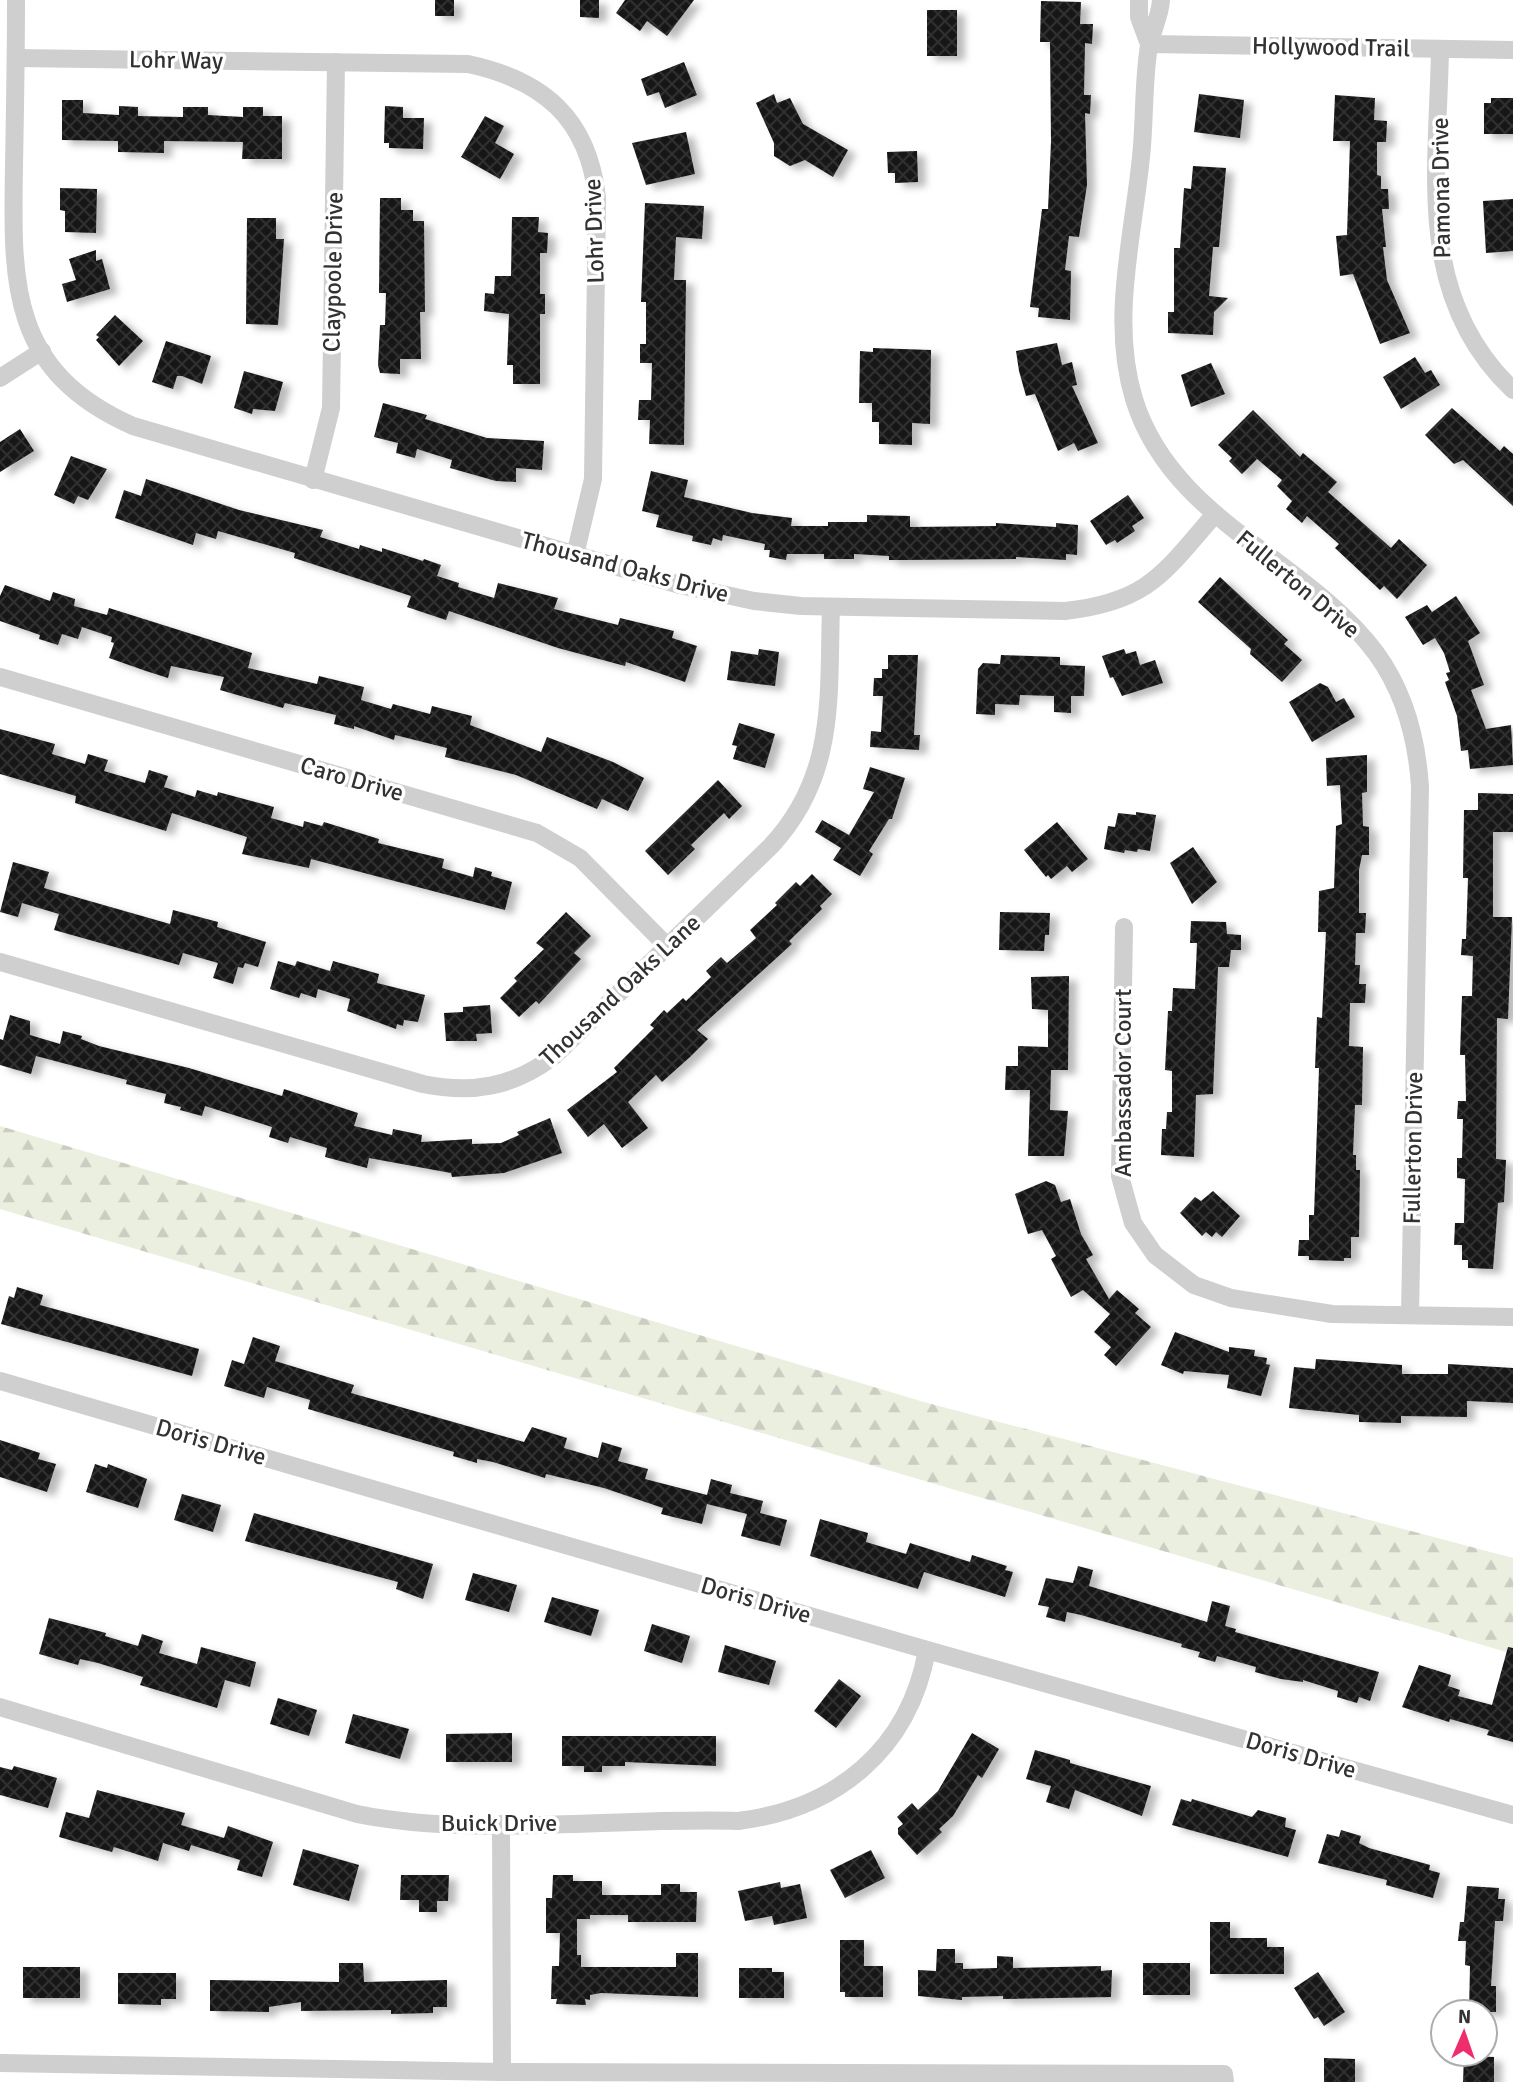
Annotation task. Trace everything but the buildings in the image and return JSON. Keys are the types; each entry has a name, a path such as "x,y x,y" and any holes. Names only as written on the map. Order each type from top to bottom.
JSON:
{"street":[{"name":"Thousand Oaks Drive","path":"16,0 14,269 25,316 43,351 64,380 110,415 149,433 680,585 754,601 831,607 1065,611 1104,607 1140,591 1163,574 1215,514"},
{"name":"Fullerton Drive","path":"1139,0 1139,17 1149,44"},
{"name":"Fullerton Drive","path":"1161,0 1160,16 1149,44 1142,154 1124,304 1125,362 1137,408 1158,452 1181,482 1215,514 1333,609 1362,636 1394,684 1414,739 1420,787 1410,1315"},
{"name":"Hollywood Trail","path":"1149,44 1513,50"},
{"name":"Pamona Drive","path":"1440,49 1437,213 1441,261 1463,325 1483,357 1513,390"},
{"name":"Lohr Way","path":"16,58 336,62"},
{"name":"Claypoole Drive","path":"313,480 331,408 336,62"},
{"name":"Lohr Drive","path":"336,62 468,64 498,71 542,92 564,113 579,134 595,177 597,208 593,479 575,555"},
{"path":"0,378 43,351"},
{"name":"Thousand Oaks Lane","path":"0,962 423,1084 472,1090 502,1085 538,1068 771,846 806,799 821,763 827,734 831,607"},
{"name":"Caro Drive","path":"0,677 537,833 580,858 667,946"},
{"name":"Ambassador Court","path":"1124,927 1120,1176 1133,1223 1149,1247 1177,1274 1203,1289 1231,1298 1332,1314 1513,1317"},
{"name":"Doris Drive","path":"0,1381 927,1650 1513,1815"},
{"name":"Buick Drive","path":"0,1707 357,1814 408,1823 738,1821 766,1818 802,1807 836,1790 880,1752 902,1722 915,1696 927,1650"},
{"path":"501,1824 502,2072"},
{"path":"0,2063 502,2072 1224,2078"}],"green space":[{"path":"0,1126 924,1402 1513,1558 1513,1654 0,1209"}]}
